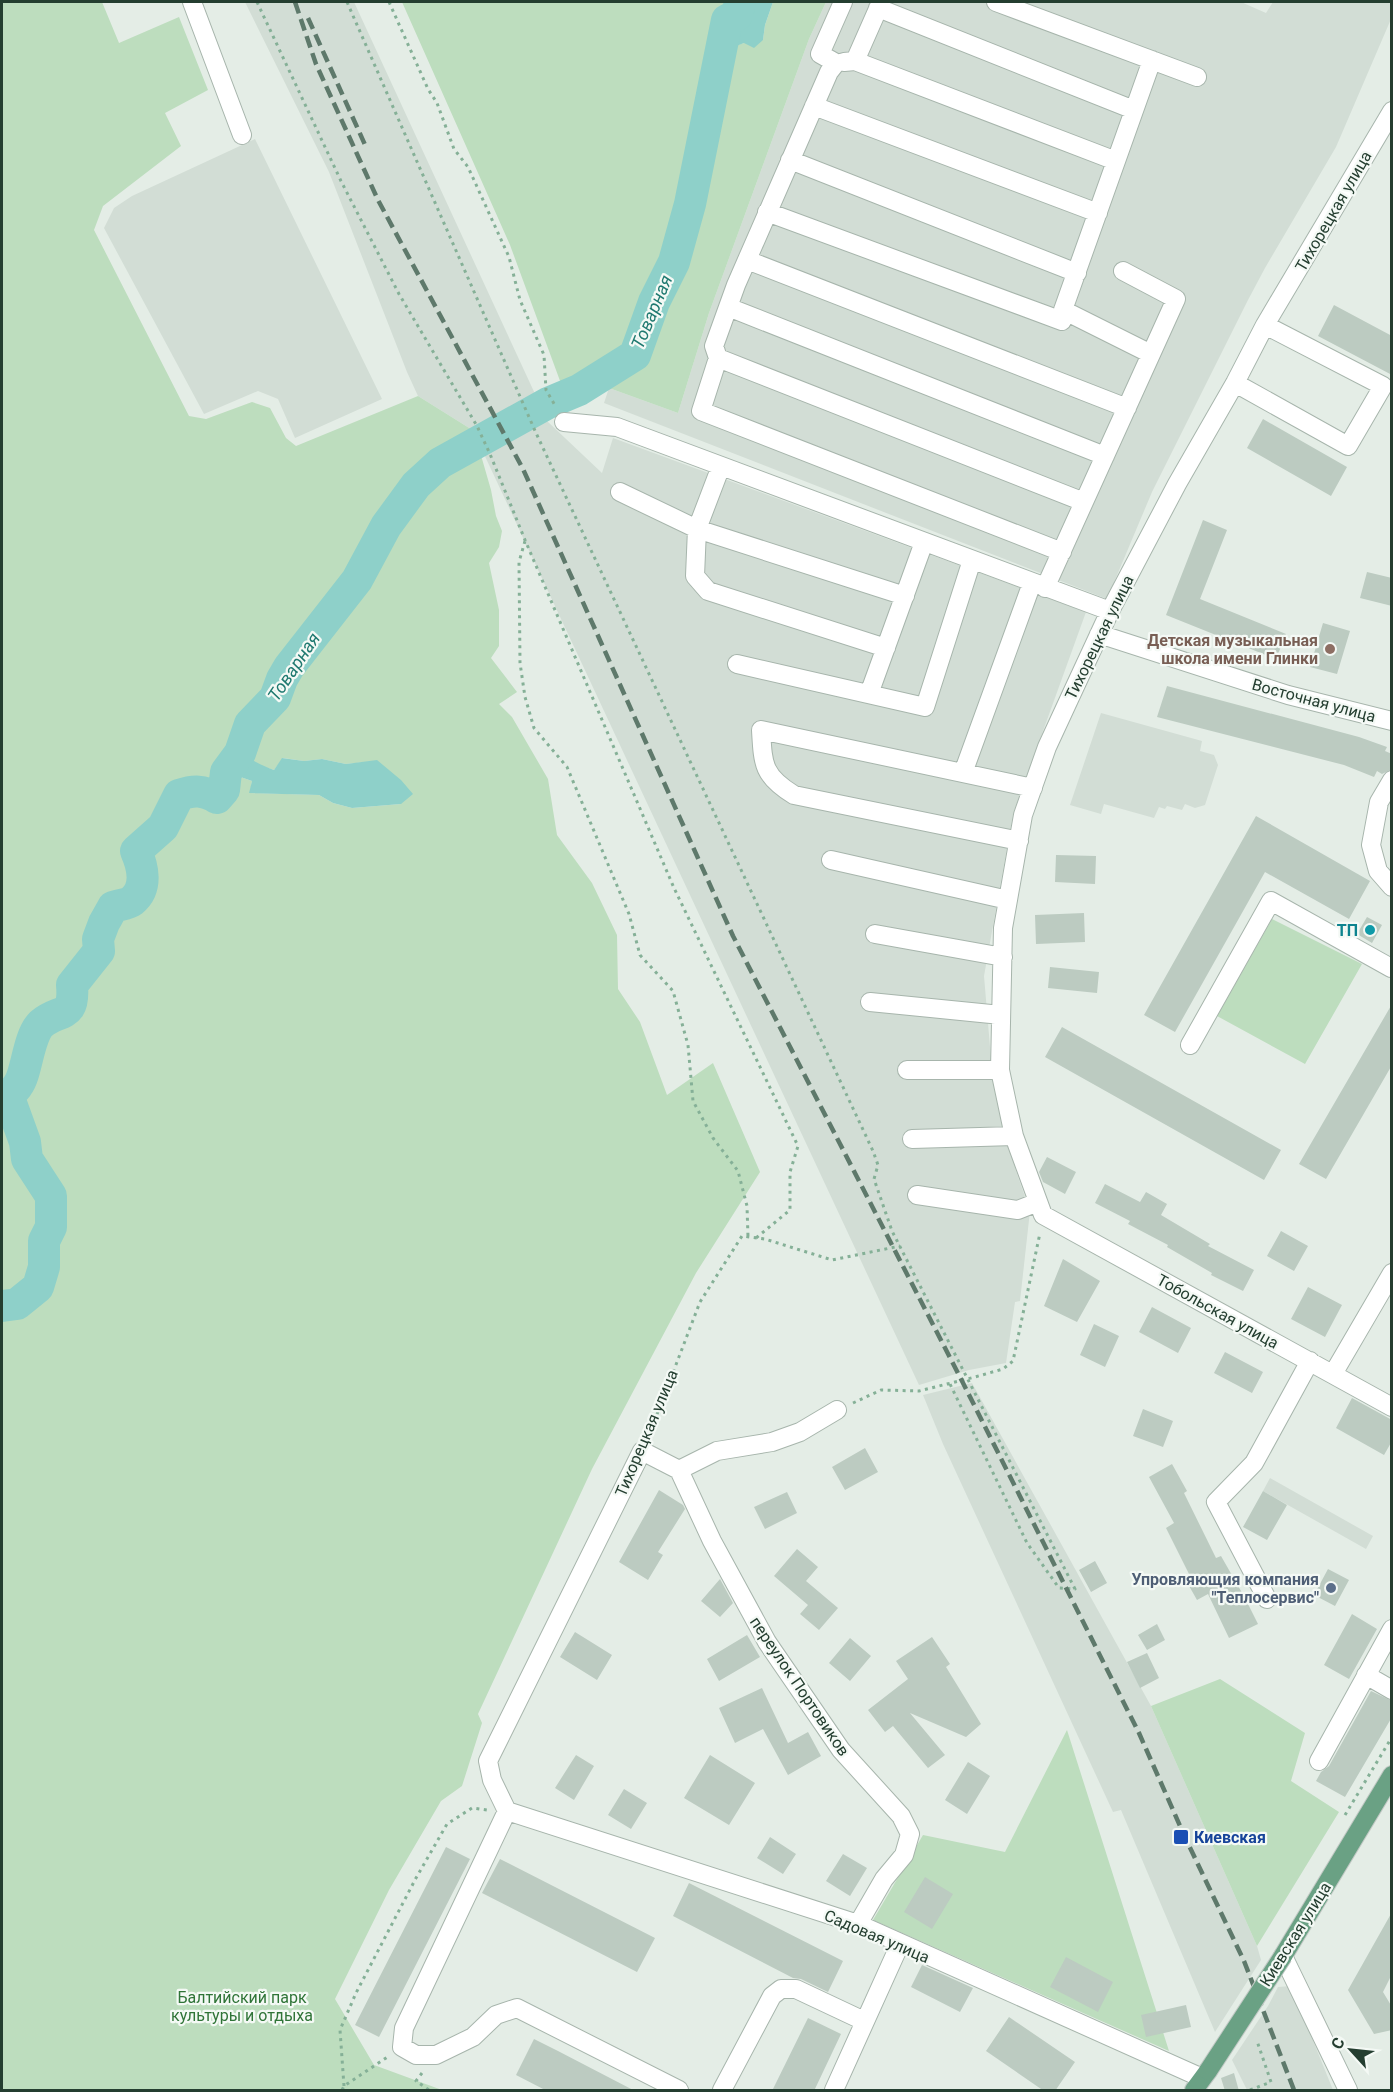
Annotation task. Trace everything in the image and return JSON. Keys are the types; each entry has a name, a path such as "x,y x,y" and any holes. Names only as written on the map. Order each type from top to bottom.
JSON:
{"main road":[{"name":"Киевская улица","path":"1201,2080 1283,1956 1392,1775"}],"street":[{"path":"192,2 242,135"},
{"path":"843,2 820,54 836,63 855,62 1116,161"},
{"path":"996,2 1197,77"},
{"path":"855,62 879,5 1134,110"},
{"path":"767,212 1062,321 1063,310 1152,60"},
{"path":"836,63 829,72 767,212 728,308 714,346 718,358 701,411 1062,552"},
{"path":"814,106 1098,213"},
{"name":"Тихорецкая улица","path":"1040,1209 1014,1136 1000,1070 1003,928 1023,815 1047,747 1110,611 1265,325 1392,111"},
{"path":"790,160 1077,273"},
{"path":"747,260 1127,408"},
{"path":"963,773 1039,585 1062,552 1176,299 1123,271"},
{"path":"728,308 1105,456"},
{"path":"1063,310 1151,354"},
{"path":"1235,383 1348,446 1383,386 1265,325"},
{"path":"718,358 1084,502"},
{"path":"561,416 617,427 1110,611"},
{"path":"721,466 697,530 695,576 708,591 886,648"},
{"path":"620,492 697,530 905,596"},
{"path":"870,694 924,542"},
{"path":"737,664 925,707 972,560"},
{"name":"Восточная улица","path":"1100,634 1288,695 1392,721"},
{"path":"1019,841 794,795 775,784 763,761 761,730 1033,788"},
{"path":"1392,780 1379,802 1371,845 1378,871 1392,886"},
{"path":"831,860 1008,900"},
{"path":"1190,1045 1271,901 1390,968"},
{"path":"875,934 1003,957"},
{"path":"870,1002 1001,1015"},
{"path":"907,1070 1000,1070"},
{"path":"912,1139 1014,1136"},
{"path":"917,1195 1018,1210 1040,1209"},
{"name":"Тобольская улица","path":"1040,1209 1392,1407"},
{"path":"1333,1374 1392,1274"},
{"path":"1267,1599 1216,1502 1254,1463 1310,1361"},
{"path":"642,1451 679,1470 717,1451 772,1442 800,1432 837,1410"},
{"name":"Тихорецкая улица","path":"507,1811 492,1780 488,1761 642,1451"},
{"name":"переулок Портовиков","path":"679,1470 712,1541 767,1642 841,1749 901,1816 910,1834 904,1855 884,1879 858,1924"},
{"path":"1319,1761 1366,1675 1387,1649 1392,1629"},
{"path":"1366,1675 1392,1690"},
{"path":"507,1811 404,2028 402,2047 416,2055 436,2055 473,2037 496,2015 517,2008 680,2091"},
{"name":"Садовая улица","path":"507,1811 858,1924 1201,2080"},
{"path":"834,2091 900,1944"},
{"path":"1283,1956 1348,2091"},
{"path":"723,2091 772,1996 781,1989 796,1989 864,2022"}],"path":[{"path":"257,2 341,181 394,284 477,426 674,888 798,1146 790,1172 790,1210 756,1238"},
{"path":"347,2 536,433 873,1151 878,1165 874,1179 892,1231 1075,1589 1059,1588 1027,1543 949,1382"},
{"path":"389,2 428,89 437,103 454,149 468,167 508,257 520,300 544,355 546,390 561,416"},
{"path":"525,540 519,562 520,663 525,697 534,729 567,767 629,914 640,955 673,991 688,1045 693,1101 713,1138 738,1172 747,1206 748,1237 832,1260 900,1246"},
{"path":"837,1410 881,1390 919,1391 1003,1369 1013,1361 1040,1209"},
{"name":"Тихорецкая улица","path":"642,1451 700,1302 742,1236 748,1237"},
{"path":"343,2088 340,2030 356,1993 447,1824 472,1808 507,1811"},
{"path":"1250,2091 1271,2082 1257,2042"},
{"path":"343,2088 402,2047"}],"shaded area":[{"path":"245,2 354,2 536,396 474,431 418,396 329,172"},
{"path":"826,2 1241,2 1266,13 1273,2 1391,2 1391,19 1336,147 1248,300 1152,492 1107,599 604,403 609,388 678,413 709,313 809,39"},
{"path":"255,139 382,399 295,438 278,399 258,391 204,414 104,228 114,208 132,196"},
{"path":"547,421 602,473 613,438 1086,612 1013,814 984,976 993,1082 1016,1171 1030,1211 1020,1301 1015,1302 1006,1363 969,1370 919,1385 483,452"},
{"path":"1101,713 1202,741 1200,751 1214,755 1218,765 1205,805 1195,808 1185,804 1182,810 1167,806 1165,809 1159,807 1154,818 1104,804 1101,814 1070,805"},
{"path":"972,1383 1151,1706 1257,1946 1261,1960 1215,2032 1121,1810 1113,1812 943,1444 923,1395"},
{"path":"1270,1478 1373,1536 1366,1549 1263,1491"},
{"path":"1291,1986 1333,2090 1247,2090 1232,2060 1278,1987"}],"green space":[{"name":"Балтийский парк культуры и отдыха","path":"2,2 102,2 119,43 179,17 208,90 165,113 181,146 103,206 94,230 189,416 206,419 252,402 270,408 286,438 296,446 418,396 474,431 502,531 499,547 489,563 499,610 499,646 491,658 517,692 499,704 512,717 548,779 557,835 592,883 617,935 618,989 640,1022 667,1095 713,1063 760,1172 696,1273 592,1469 478,1714 482,1723 462,1786 441,1801 389,1890 335,1999 374,2065 442,2090 2,2090","holes":["240,753 258,765 274,770 283,758 304,761 322,759 346,764 377,761 401,804 352,808 333,803 319,795 250,793 252,781 226,772"]},
{"path":"402,2 734,2 727,20 731,47 763,40 765,25 773,2 826,2 809,39 709,313 678,413 609,388 563,389 510,245"},
{"path":"1272,919 1362,964 1305,1064 1217,1016"},
{"path":"1220,1679 1305,1733 1291,1781 1339,1812 1257,1946 1151,1706"},
{"path":"1067,1730 1169,2051 873,1920 923,1835 1005,1852"}],"water":[{"path":"734,2 773,2 765,25 763,40 754,48 744,43 731,48 727,20"},
{"path":"226,746 274,770 282,758 304,761 322,759 346,764 377,760 401,780 413,794 401,804 352,808 333,803 319,795 249,793 252,781 226,772 221,761"}],"building":[{"path":"1334,305 1392,336 1392,375 1318,336"},
{"path":"1263,419 1347,467 1331,496 1247,448"},
{"path":"1203,520 1227,530 1200,599 1286,634 1276,659 1166,615"},
{"path":"1367,572 1392,578 1392,606 1360,598"},
{"name":"Детская музыкальная школа имени Глинки","path":"1323,623 1350,631 1337,674 1310,667"},
{"path":"1167,686 1359,737 1387,747 1385,751 1392,754 1392,769 1382,774 1377,771 1374,777 1344,765 1157,717"},
{"path":"1256,816 1370,881 1349,919 1265,872 1175,1032 1144,1015"},
{"path":"1056,855 1096,856 1095,884 1055,882"},
{"path":"1084,913 1085,942 1036,944 1035,915"},
{"name":"ТП","path":"1367,917 1382,925 1372,943 1357,934"},
{"path":"1050,967 1099,972 1097,993 1048,988"},
{"path":"1392,1004 1392,1065 1326,1179 1299,1164"},
{"path":"1062,1027 1281,1150 1264,1180 1045,1057"},
{"path":"1047,1157 1076,1172 1065,1194 1043,1182 1039,1172"},
{"path":"1105,1184 1140,1202 1146,1192 1167,1204 1161,1215 1210,1244 1208,1246 1254,1270 1243,1291 1211,1275 1212,1273 1167,1247 1168,1245 1128,1224 1130,1221 1095,1203"},
{"path":"1281,1231 1308,1246 1294,1271 1267,1256"},
{"path":"1063,1259 1100,1281 1077,1322 1044,1306"},
{"path":"1308,1287 1342,1305 1325,1337 1291,1319"},
{"path":"1152,1307 1191,1328 1178,1353 1139,1332"},
{"path":"1094,1324 1119,1336 1105,1367 1080,1355"},
{"path":"1225,1352 1263,1372 1252,1393 1214,1373"},
{"path":"1352,1398 1392,1420 1392,1441 1384,1455 1336,1428"},
{"path":"1143,1409 1173,1421 1163,1447 1133,1436"},
{"path":"865,1448 878,1472 845,1490 832,1467"},
{"path":"1172,1464 1187,1491 1184,1493 1216,1558 1221,1556 1258,1624 1229,1638 1208,1594 1197,1600 1184,1577 1189,1574 1166,1528 1174,1523 1149,1477"},
{"path":"659,1490 683,1505 685,1509 658,1552 663,1555 648,1580 619,1562"},
{"path":"1263,1491 1287,1505 1267,1540 1243,1527"},
{"path":"787,1492 797,1513 765,1529 754,1507"},
{"path":"797,1549 818,1567 806,1581 838,1608 819,1630 800,1614 808,1605 774,1576"},
{"path":"1095,1561 1107,1583 1091,1592 1079,1570"},
{"name":"Упровляющия компания \"Теплосервис\"","path":"1328,1569 1349,1580 1335,1606 1314,1595"},
{"path":"720,1579 733,1603 720,1617 701,1601"},
{"path":"1352,1614 1377,1629 1349,1679 1324,1665"},
{"path":"1157,1624 1165,1640 1147,1650 1138,1635"},
{"path":"575,1632 612,1655 597,1680 560,1657"},
{"path":"747,1635 760,1657 719,1681 707,1659"},
{"path":"932,1637 950,1664 946,1667 981,1724 966,1737 910,1713 945,1755 928,1768 893,1726 885,1732 868,1710 908,1679 896,1661"},
{"path":"850,1638 871,1656 850,1681 829,1663"},
{"path":"1147,1653 1159,1678 1140,1688 1127,1662"},
{"path":"762,1688 788,1743 808,1732 821,1756 788,1775 763,1729 735,1743 719,1708"},
{"path":"1371,1691 1392,1701 1392,1717 1345,1797 1316,1781 1321,1772 1329,1766"},
{"path":"576,1755 594,1766 574,1800 555,1788"},
{"path":"710,1755 755,1783 729,1825 684,1798"},
{"path":"968,1762 990,1776 967,1814 945,1800"},
{"path":"624,1789 647,1803 631,1829 608,1815"},
{"path":"770,1837 796,1854 783,1874 757,1858"},
{"path":"446,1847 470,1859 379,2037 355,2025"},
{"path":"843,1854 867,1868 850,1896 826,1881"},
{"path":"500,1859 655,1938 637,1972 482,1893"},
{"path":"925,1877 953,1894 932,1929 904,1912"},
{"path":"689,1883 843,1961 828,1992 801,1979 793,1978 673,1916"},
{"path":"1392,1912 1392,1974 1383,1992 1392,2007 1392,2030 1374,2034 1348,1990"},
{"path":"1066,1957 1113,1982 1098,2012 1050,1987"},
{"path":"922,1965 973,1988 960,2012 911,1987"},
{"path":"1186,2005 1191,2027 1146,2037 1141,2015"},
{"path":"1009,2017 1075,2062 1055,2091 1044,2091 986,2051"},
{"path":"808,2018 841,2034 814,2091 772,2091"},
{"path":"534,2039 635,2091 547,2091 516,2075"},
{"path":"1234,2073 1239,2091 1225,2091 1221,2078"}],"waterway":[{"name":"Товарная","path":"2,1306 17,1304 38,1287 44,1267 44,1241 51,1227 51,1196 27,1159 25,1142 8,1095 21,1079 33,1037 41,1024 64,1012 71,1004 72,985 99,951 98,939 113,907 126,904 137,896 143,877 136,851 163,827 179,795 198,792 217,798 224,790 226,772 240,753 250,724 275,698 289,667 357,580 386,526 416,485 440,463 548,403 579,390 635,355 654,302 674,262 690,204 727,20 737,15 740,2"}],"railway":[{"path":"295,2 316,64 378,200 523,469 733,936 961,1379 1139,1733 1244,1961 1294,2090"},
{"path":"308,18 366,147"}],"place":[{"name":"Детская музыкальная школа имени Глинки","path":"1330,649"},
{"name":"ТП","path":"1370,930"},
{"name":"Упровляющия компания \"Теплосервис\"","path":"1331,1588"},
{"name":"Киевская","path":"1181,1837"}]}
